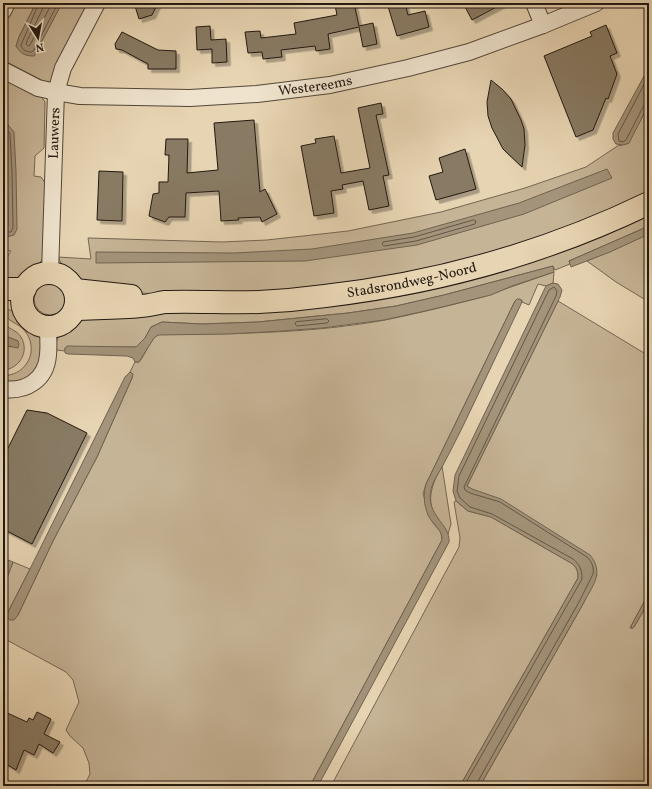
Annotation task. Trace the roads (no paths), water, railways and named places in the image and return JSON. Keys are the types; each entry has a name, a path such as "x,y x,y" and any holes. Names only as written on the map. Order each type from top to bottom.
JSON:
{"main road":[{"name":"Stadsrondweg-Noord","path":"75,300 142,297 164,302 260,302 325,296 406,284 493,263 546,245 618,217 649,203"},
{"path":"3,289 17,300 28,316 37,324 48,327 59,325 68,319 75,300 69,281 60,275 50,273 39,275 30,281 17,300"}],"street":[{"path":"3,12 7,3"},
{"name":"Lauwers","path":"50,273 56,92 63,68 97,3"},
{"path":"534,3 543,25"},
{"name":"Westereems","path":"3,70 38,88 80,96 190,98 257,94 330,85 408,68 469,52 543,25 596,3"},
{"path":"3,389 19,390 25,388 42,375 48,356 48,327"}],"water":[{"path":"36,3 62,3 34,56 28,56 22,53 16,46"},
{"path":"649,67 649,104 629,143 624,145 616,144 613,139 613,133"},
{"path":"3,123 8,125 14,132 17,229 14,235 10,236 3,236"},
{"path":"607,169 612,178 524,214 417,245 305,261 96,263 96,252 234,253 312,249 413,233 519,203"},
{"path":"649,226 649,234 610,252 571,267 569,261"},
{"path":"553,266 554,272 512,286 491,295 384,320 322,328 281,331 229,334 158,335 154,338 139,362 135,362 133,358 127,356 65,353 65,348 67,346 136,347 145,338 151,327 162,322 202,324 258,322 348,313 396,306 444,295"},
{"path":"553,283 558,284 562,290 560,297 467,486 501,499 590,555 596,568 596,580 480,786 460,786 578,578 577,569 571,563 491,517 468,511 456,501 453,491 455,475 546,286"},
{"path":"517,299 520,299 522,302 463,426 434,480 431,489 430,498 432,506 449,536 449,542 318,786 310,786 442,540 441,533 428,515 424,496 426,484"},
{"path":"3,335 18,341 18,348 3,345"},
{"path":"130,372 133,374 132,378 97,457 53,541 18,615 14,620 10,620 6,616 125,377"},
{"path":"3,558 13,562 3,588"},
{"path":"649,593 649,601 632,629 631,626"}]}
